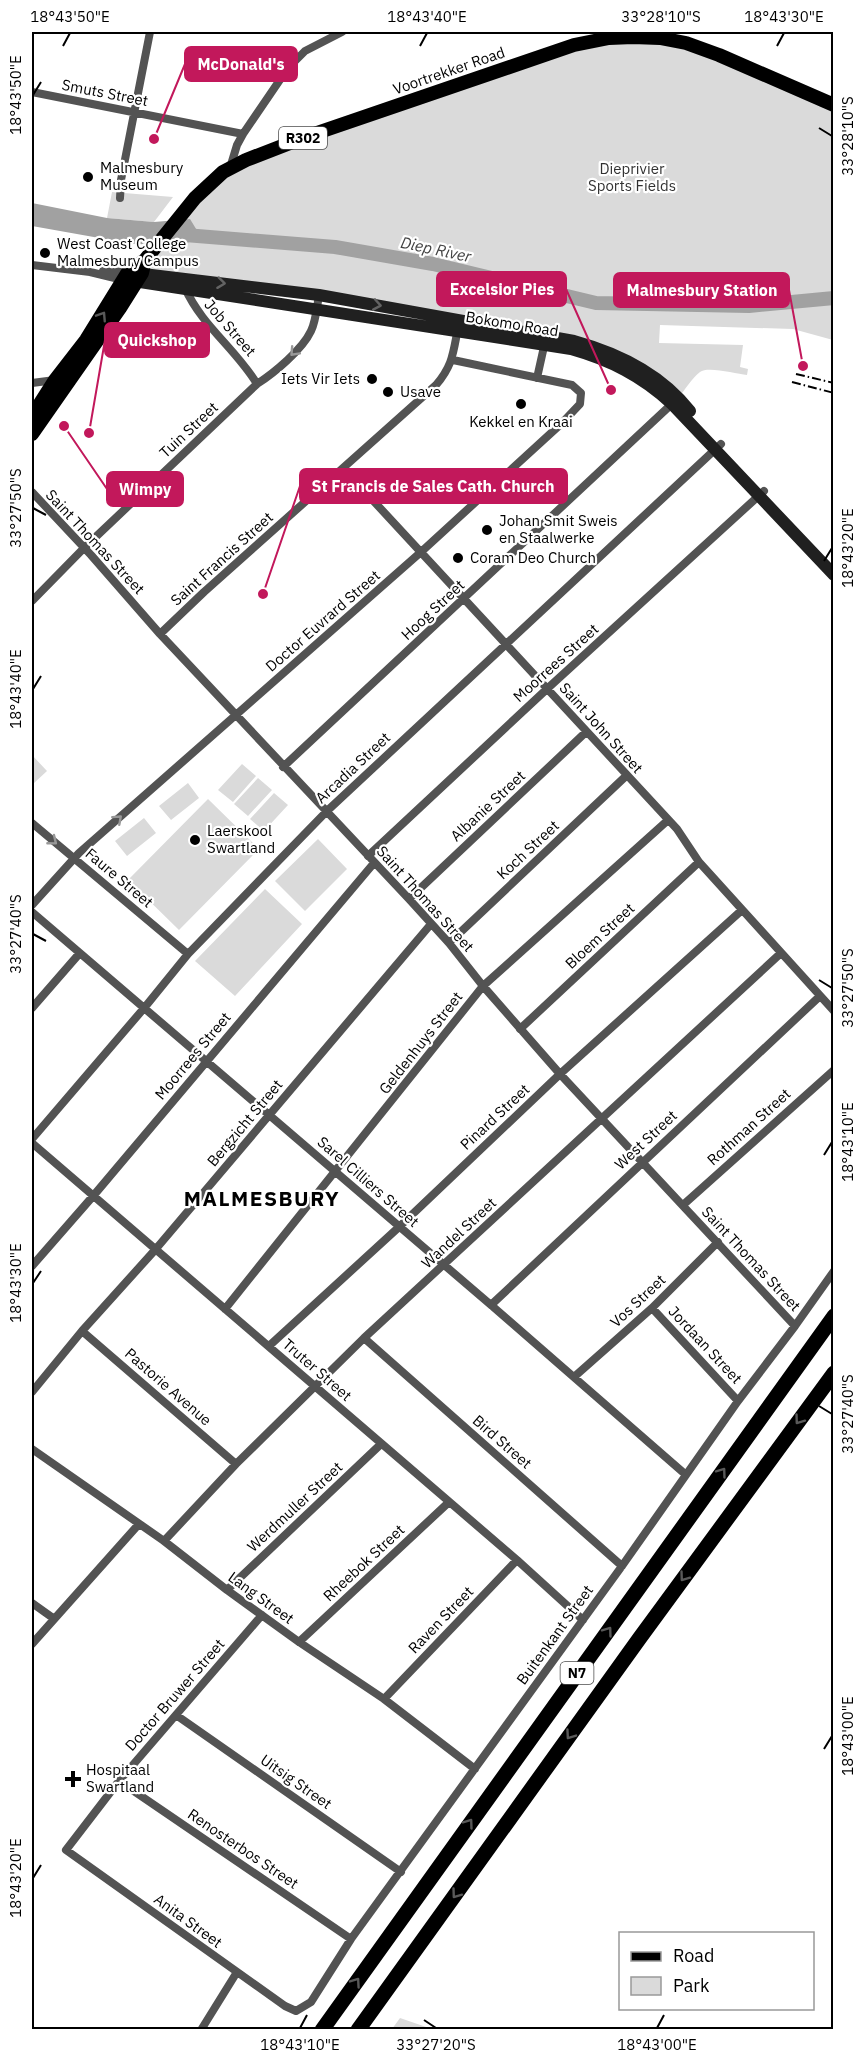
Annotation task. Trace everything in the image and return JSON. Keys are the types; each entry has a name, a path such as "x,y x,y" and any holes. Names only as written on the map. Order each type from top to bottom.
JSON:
{"highway":[{"name":"N7","path":"322,2030 834,1316"},
{"name":"N7","path":"358,2030 639,1639 834,1373"}],"main road":[{"name":"Voortrekker Road","path":"32,416 55,380 203,189 230,168 308,136 574,45 609,38 660,38 701,47 834,105"},
{"name":"Voortrekker Road","path":"32,434 70,381 138,270"},
{"name":"Bokomo Road","path":"138,270 185,288 316,309 458,325"},
{"name":"Bokomo Road","path":"138,270 319,295 458,325 545,340 616,365 675,401 834,575"},
{"name":"Bokomo Road","path":"762,494 834,564"}],"street":[{"path":"120,198 121,180 150,32"},
{"path":"230,168 237,144 288,68 305,51 342,32"},
{"name":"Smuts Street","path":"32,92 243,134"},
{"path":"32,265 90,272 138,270"},
{"name":"Job Street","path":"185,288 200,316 249,370 257,384"},
{"name":"Tuin Street","path":"32,601 84,548 257,384 275,372 306,339 312,330 319,295"},
{"name":"Saint Francis Street","path":"160,634 204,592 436,386 446,374 453,360 458,325"},
{"path":"453,360 537,378 545,340"},
{"path":"249,370 264,374 275,372"},
{"name":"Doctor Euvrard Street","path":"32,905 74,858 421,552 576,409 582,397 578,389 572,385 537,378"},
{"path":"32,383 70,381"},
{"name":"Hoog Street","path":"284,767 675,401"},
{"name":"Arcadia Street","path":"32,1141 188,954 327,811 718,447"},
{"name":"Saint John Street","path":"343,468 548,688 667,821 677,829 699,862 834,1011"},
{"name":"Saint Thomas Street","path":"32,492 160,634 409,899 560,1074 795,1326"},
{"name":"Moorrees Street","path":"32,1266 206,1062 371,859 548,688 762,494"},
{"name":"Albanie Street","path":"409,899 586,732"},
{"name":"Koch Street","path":"449,943 626,776"},
{"name":"Geldenhuys Street","path":"225,1309 483,986 667,821"},
{"name":"Faure Street","path":"32,823 188,954"},
{"name":"Bloem Street","path":"520,1029 699,862"},
{"name":"Pinard Street","path":"269,1346 399,1227 560,1074 742,909"},
{"name":"Sarel Cilliers Street","path":"32,912 336,1171 685,1474"},
{"name":"Bergzicht Street","path":"32,1392 82,1331 270,1116 431,924"},
{"name":"Wandel Street","path":"164,1541 236,1464 364,1338 781,953"},
{"path":"32,1008 79,954"},
{"name":"West Street","path":"491,1305 820,996"},
{"name":"Rothman Street","path":"683,1205 834,1070"},
{"name":"Truter Street","path":"32,1141 155,1250 517,1560 583,1620"},
{"name":"Vos Street","path":"574,1377 652,1308 718,1242"},
{"name":"Buitenkant Street","path":"296,2011 311,2002 351,1939 834,1271"},
{"name":"Jordaan Street","path":"652,1308 738,1401"},
{"name":"Pastorie Avenue","path":"82,1331 236,1464"},
{"name":"Bird Street","path":"364,1338 622,1566"},
{"name":"Werdmuller Street","path":"227,1590 381,1444"},
{"name":"Lang Street","path":"32,1449 164,1541 299,1642 384,1698 475,1769"},
{"name":"Rheebok Street","path":"299,1642 448,1503"},
{"path":"32,1644 138,1525"},
{"name":"Raven Street","path":"384,1698 517,1560"},
{"path":"32,1603 53,1618"},
{"name":"Doctor Bruwer Street","path":"66,1850 119,1781 262,1615"},
{"name":"Uitsig Street","path":"176,1715 401,1872"},
{"name":"Renosterbos Street","path":"119,1781 351,1939"},
{"name":"Anita Street","path":"66,1850 285,2006 296,2011"},
{"path":"201,2030 237,1972"}],"green space":[{"name":"Dieprivier Sports Fields","path":"660,38 833,105 833,340 793,329 660,325 659,343 743,345 740,367 748,369 747,375 704,370 694,377 678,398 574,341 142,273 223,172 559,51"},
{"path":"112,192 173,197 154,222 107,218"},
{"path":"32,755 47,771 33,784 32,782"},
{"path":"242,764 256,776 233,802 218,790"},
{"path":"258,778 272,790 248,816 234,804"},
{"path":"188,783 199,798 171,820 159,806"},
{"path":"274,793 288,805 264,831 250,819"},
{"path":"208,799 259,849 179,930 128,880"},
{"path":"144,818 156,833 127,856 115,841"},
{"path":"318,839 347,869 305,911 275,881"},
{"path":"265,889 302,924 235,996 195,961"},
{"path":"400,2018 432,2029 392,2029"}],"shaded area":[{"path":"32,203 107,218 154,222 190,219 201,237 182,245 133,244 32,226"}],"waterway":[{"name":"Diep River","path":"185,235 335,247 433,264 596,303 749,306 834,298"}],"railway":[{"path":"796,374 834,383"},
{"path":"792,382 834,393"}],"place":[{"name":"McDonald's","path":"154,139"},
{"name":"Malmesbury Museum","path":"88,177"},
{"name":"West Coast College Malmesbury Campus","path":"45,253"},
{"name":"Malmesbury Station","path":"803,366"},
{"name":"Iets Vir Iets","path":"372,379"},
{"name":"Excelsior Pies","path":"611,390"},
{"name":"Usave","path":"388,392"},
{"name":"Kekkel en Kraai","path":"521,404"},
{"name":"Wimpy","path":"64,426"},
{"name":"Quickshop","path":"89,433"},
{"name":"Johan Smit Sweis en Staalwerke","path":"487,530"},
{"name":"Coram Deo Church","path":"458,558"},
{"name":"St Francis de Sales Cath. Church","path":"263,594"},
{"name":"Laerskool Swartland","path":"195,840"},
{"name":"Hospitaal Swartland","path":"73,1779"}],"district":[{"name":"MALMESBURY","path":"262,1199"}]}
